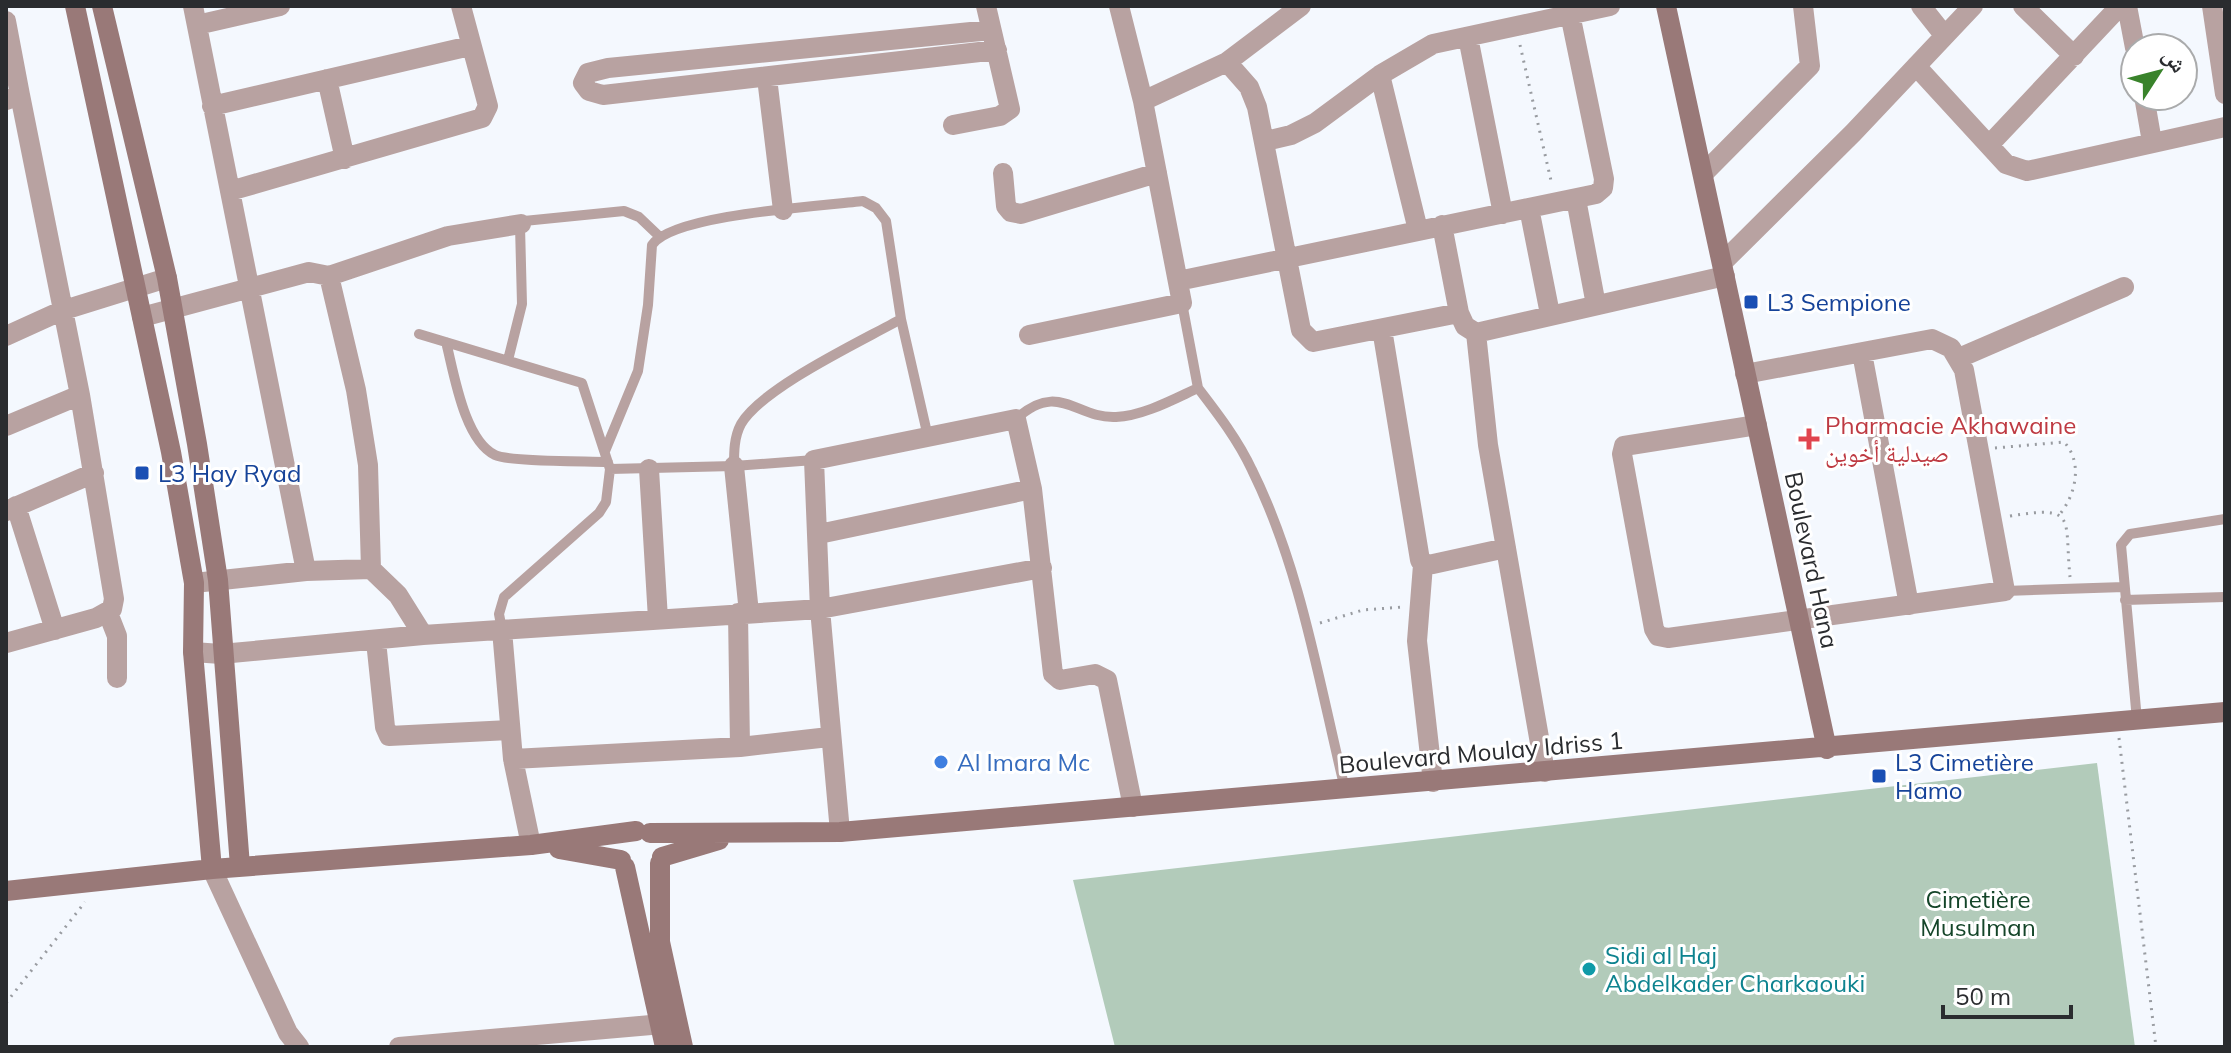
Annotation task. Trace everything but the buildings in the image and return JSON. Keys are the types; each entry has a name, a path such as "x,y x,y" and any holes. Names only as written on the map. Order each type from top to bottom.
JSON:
{"main road":[{"path":"75,6 171,452 194,583 193,652 212,869"},
{"path":"102,6 174,309 218,580 221,654 240,866"},
{"name":"Boulevard Hana","path":"1666,6 1827,749"},
{"name":"Boulevard Moulay Idriss 1","path":"531,845 643,832 840,832 1827,749 2225,712"},
{"path":"665,1047 669,1023 660,942 660,843 643,832 620,846 623,864 669,1023 683,1047"},
{"name":"Boulevard Moulay Idriss 1","path":"661,860 741,834"},
{"path":"6,891 240,866 531,845 623,864 643,874 661,860"}],"street":[{"path":"280,6 195,16 306,571"},
{"path":"230,191 471,124 485,115 488,106 461,6"},
{"path":"953,125 1008,112 1010,104 986,6"},
{"path":"1029,335 1182,303 1143,101 1119,6"},
{"path":"1143,101 1227,62 1301,6"},
{"path":"1266,141 1291,135 1315,123 1380,75 1433,44 1610,6"},
{"path":"1703,174 1810,66 1803,6"},
{"path":"1921,6 1944,35"},
{"path":"1442,225 1459,313 1465,326 1476,333 1596,305 1724,269 1973,6"},
{"path":"2023,6 2074,56"},
{"path":"1990,144 2120,6"},
{"path":"2127,6 2132,32"},
{"path":"2212,6 2225,94"},
{"path":"1178,281 1596,194 1603,188 1604,179 1570,14"},
{"path":"6,21 13,98 80,395 113,586 112,609 108,613 6,643"},
{"path":"1468,37 1503,214"},
{"path":"994,40 862,66 759,79 603,95 589,91 583,83 586,75 594,71 683,61 859,44 994,40"},
{"path":"859,44 862,66"},
{"path":"212,106 470,46"},
{"path":"751,54 759,79 783,210"},
{"path":"683,61 686,85"},
{"path":"1227,62 1249,87 1266,141 1301,330 1306,338 1313,342 1459,313"},
{"path":"1916,66 2006,164 2027,171 2225,127"},
{"path":"1380,75 1418,230"},
{"path":"327,79 345,159"},
{"path":"2147,112 2152,142"},
{"path":"1003,173 1006,206 1011,212 1021,214 1157,173"},
{"path":"1566,201 1596,305"},
{"path":"1529,208 1550,314"},
{"path":"142,317 309,272 329,276 448,236 521,224"},
{"path":"329,276 353,375 368,465 371,569"},
{"path":"8,330 167,278"},
{"path":"1959,358 2124,287"},
{"path":"1382,329 1418,555 1423,565 1417,641 1433,782"},
{"path":"1476,333 1488,445 1545,772"},
{"path":"1745,374 1932,339 1951,348 1959,358 1980,450 2005,591 1668,638 1658,636 1654,629 1622,454 1624,446 1757,425"},
{"path":"1862,353 1909,605"},
{"path":"6,426 80,395"},
{"path":"840,832 829,737 820,609 814,460 1016,419 1032,489 1053,674 1060,680 1095,674 1107,680 1133,807"},
{"path":"734,466 744,613 740,747"},
{"path":"649,469 658,619"},
{"path":"55,630 11,508 94,473"},
{"path":"819,534 1032,489"},
{"path":"1423,565 1506,548"},
{"path":"193,652 221,654 423,635 820,609 1042,568"},
{"path":"194,583 306,571 371,569 386,580 423,635"},
{"path":"108,613 117,636 117,678"},
{"path":"502,630 513,759 531,845"},
{"path":"376,641 389,736 510,730"},
{"path":"513,759 740,747 829,737"},
{"path":"232,912 240,866"},
{"path":"212,869 288,1033 299,1047"},
{"path":"399,1047 669,1023"}],"lane":[{"path":"502,630 499,614 504,597 599,513 606,502 608,461 638,371 646,328 652,245 660,237 714,218 863,201 876,208 886,221 901,319 928,437"},
{"path":"508,360 522,304 521,224 525,220 624,211 639,217 660,237"},
{"path":"1182,303 1198,388 1232,433 1253,470 1282,543 1345,789"},
{"path":"734,466 735,439 741,424 753,411 785,386 901,319"},
{"path":"419,334 582,383 608,461"},
{"path":"446,342 471,425 488,450 507,458 608,461 649,469 814,460"},
{"path":"1016,419 1027,409 1061,401 1111,418 1129,416 1198,388"},
{"path":"2127,721 2123,539 2130,534 2225,519"},
{"path":"2005,591 2124,587"},
{"path":"2125,600 2225,597"}],"path":[{"path":"1516,28 1566,201"},
{"path":"1980,450 2064,442 2072,452 2075,488 2060,514"},
{"path":"1994,519 2051,509 2060,514 2065,525 2071,588"},
{"path":"1305,627 1363,610 1420,606"},
{"path":"2127,721 2156,1047"},
{"path":"6,1003 103,881"}],"green space":[{"name":"Cimetière Musulman","path":"2097,763 2135,1047 1115,1047 1073,880"}],"place":[{"name":"L3 Sempione","path":"1751,302"},
{"name":"Pharmacie Akhawaine صيدلية أخوين","path":"1809,439"},
{"name":"L3 Hay Ryad","path":"142,473"},
{"name":"Al Imara Mc","path":"941,762"},
{"name":"L3 Cimetière Hamo","path":"1879,776"},
{"name":"Sidi al Haj Abdelkader Charkaouki","path":"1589,969"}]}
